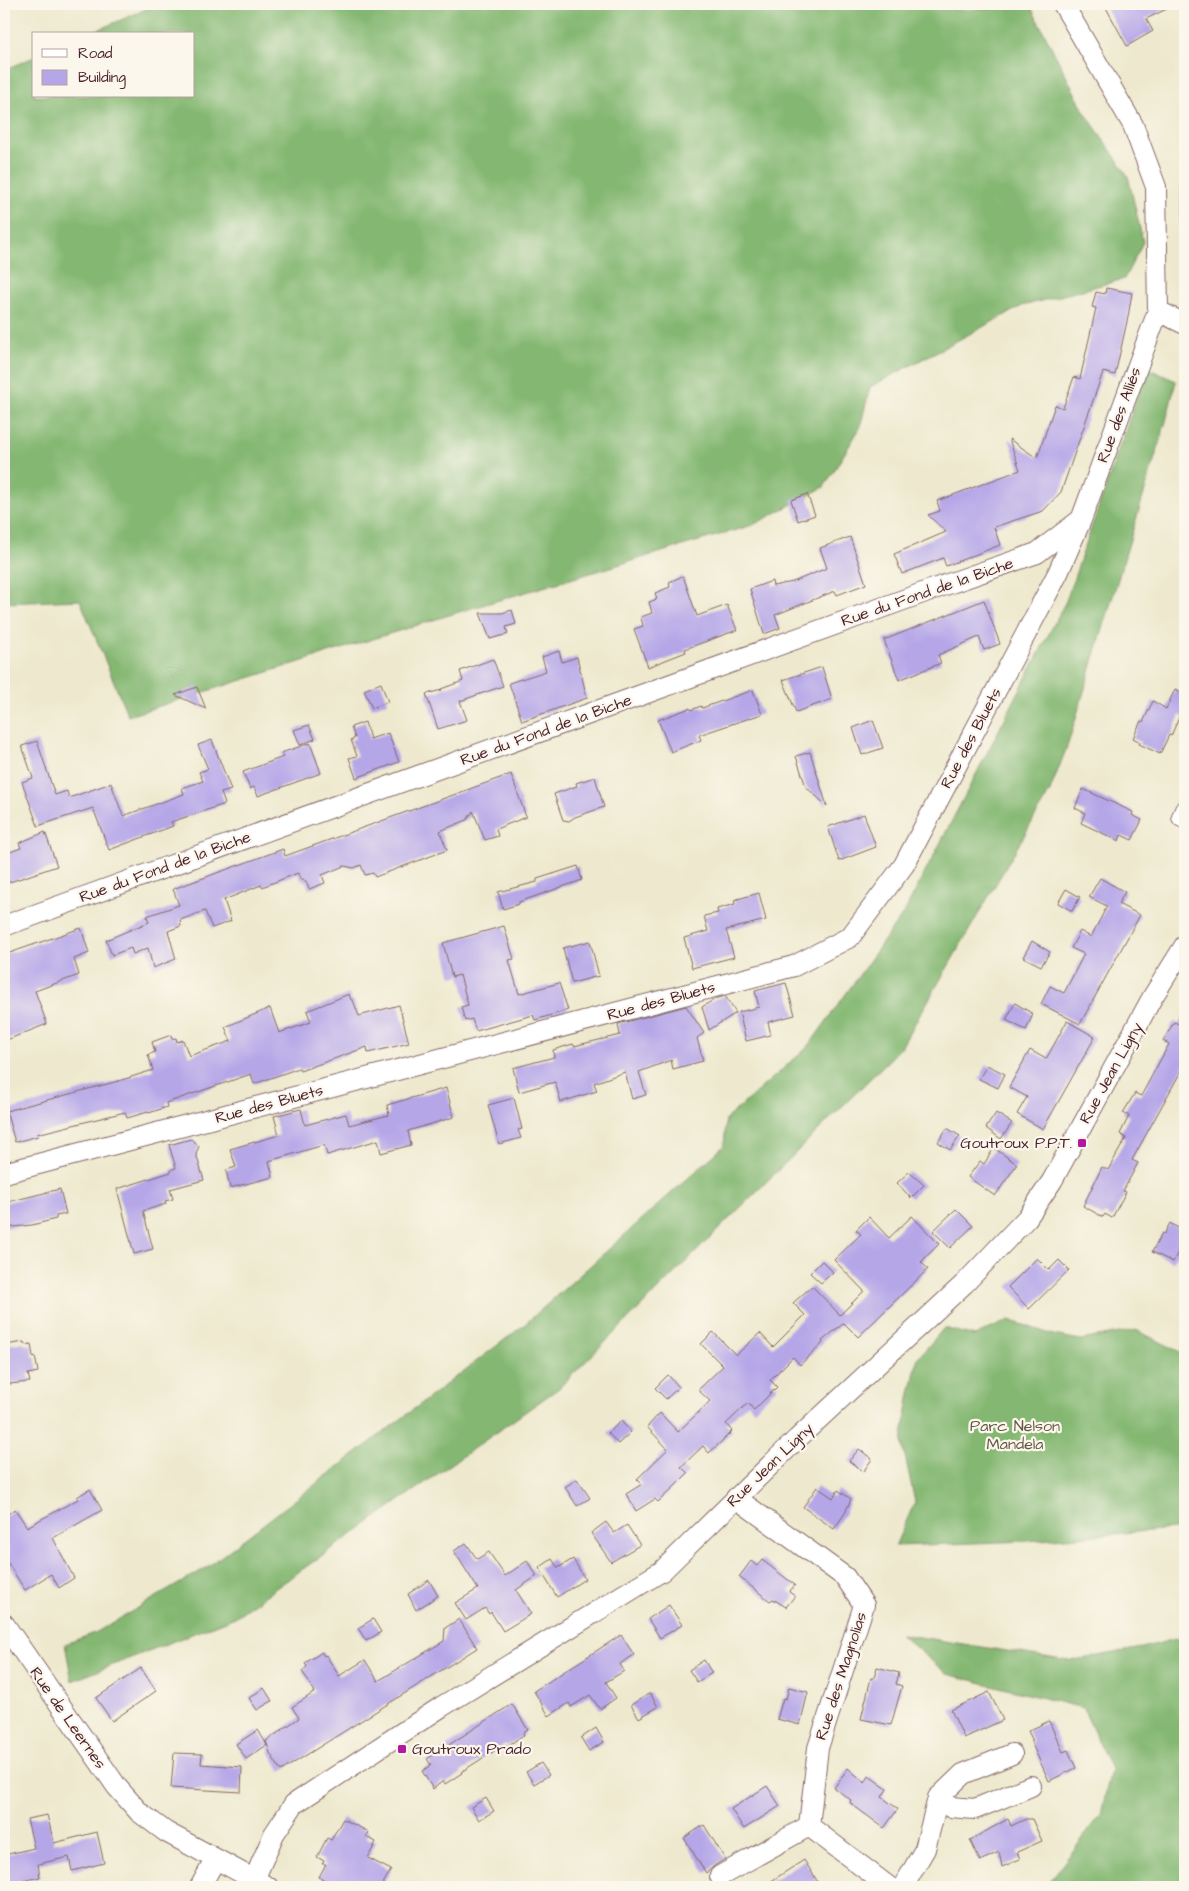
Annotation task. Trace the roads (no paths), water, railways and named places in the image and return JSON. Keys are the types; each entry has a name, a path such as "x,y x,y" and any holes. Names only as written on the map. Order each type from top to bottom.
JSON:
{"street":[{"path":"1063,4 1133,125 1156,187 1158,311 1185,324"},
{"name":"Rue des Alliés","path":"1081,520 1158,311"},
{"name":"Rue du Fond de la Biche","path":"4,926 1037,553 1081,520"},
{"name":"Rue des Bluets","path":"4,1174 794,966 850,937 904,865 1058,572 1081,520"},
{"name":"Rue Jean Ligny","path":"261,1884 274,1834 294,1804 442,1707 662,1571 796,1439 964,1284 1027,1218 1052,1181 1152,998 1185,945"},
{"name":"Rue des Magnolias","path":"736,1498 845,1577 864,1605 818,1748 809,1826"},
{"name":"Rue de Leernes","path":"4,1624 117,1787 140,1812 166,1832 261,1884"},
{"path":"903,1887 925,1849 938,1798 963,1774 1012,1754"},
{"path":"938,1798 950,1807 975,1809 1031,1786"},
{"path":"720,1876 809,1826 889,1887"},
{"path":"200,1887 215,1860"}],"place":[{"name":"Goutroux P.P.T.","path":"1082,1143"},
{"name":"Goutroux Prado","path":"402,1749"}],"park label":[{"name":"Parc Nelson Mandela","path":"1015,1435"}]}
